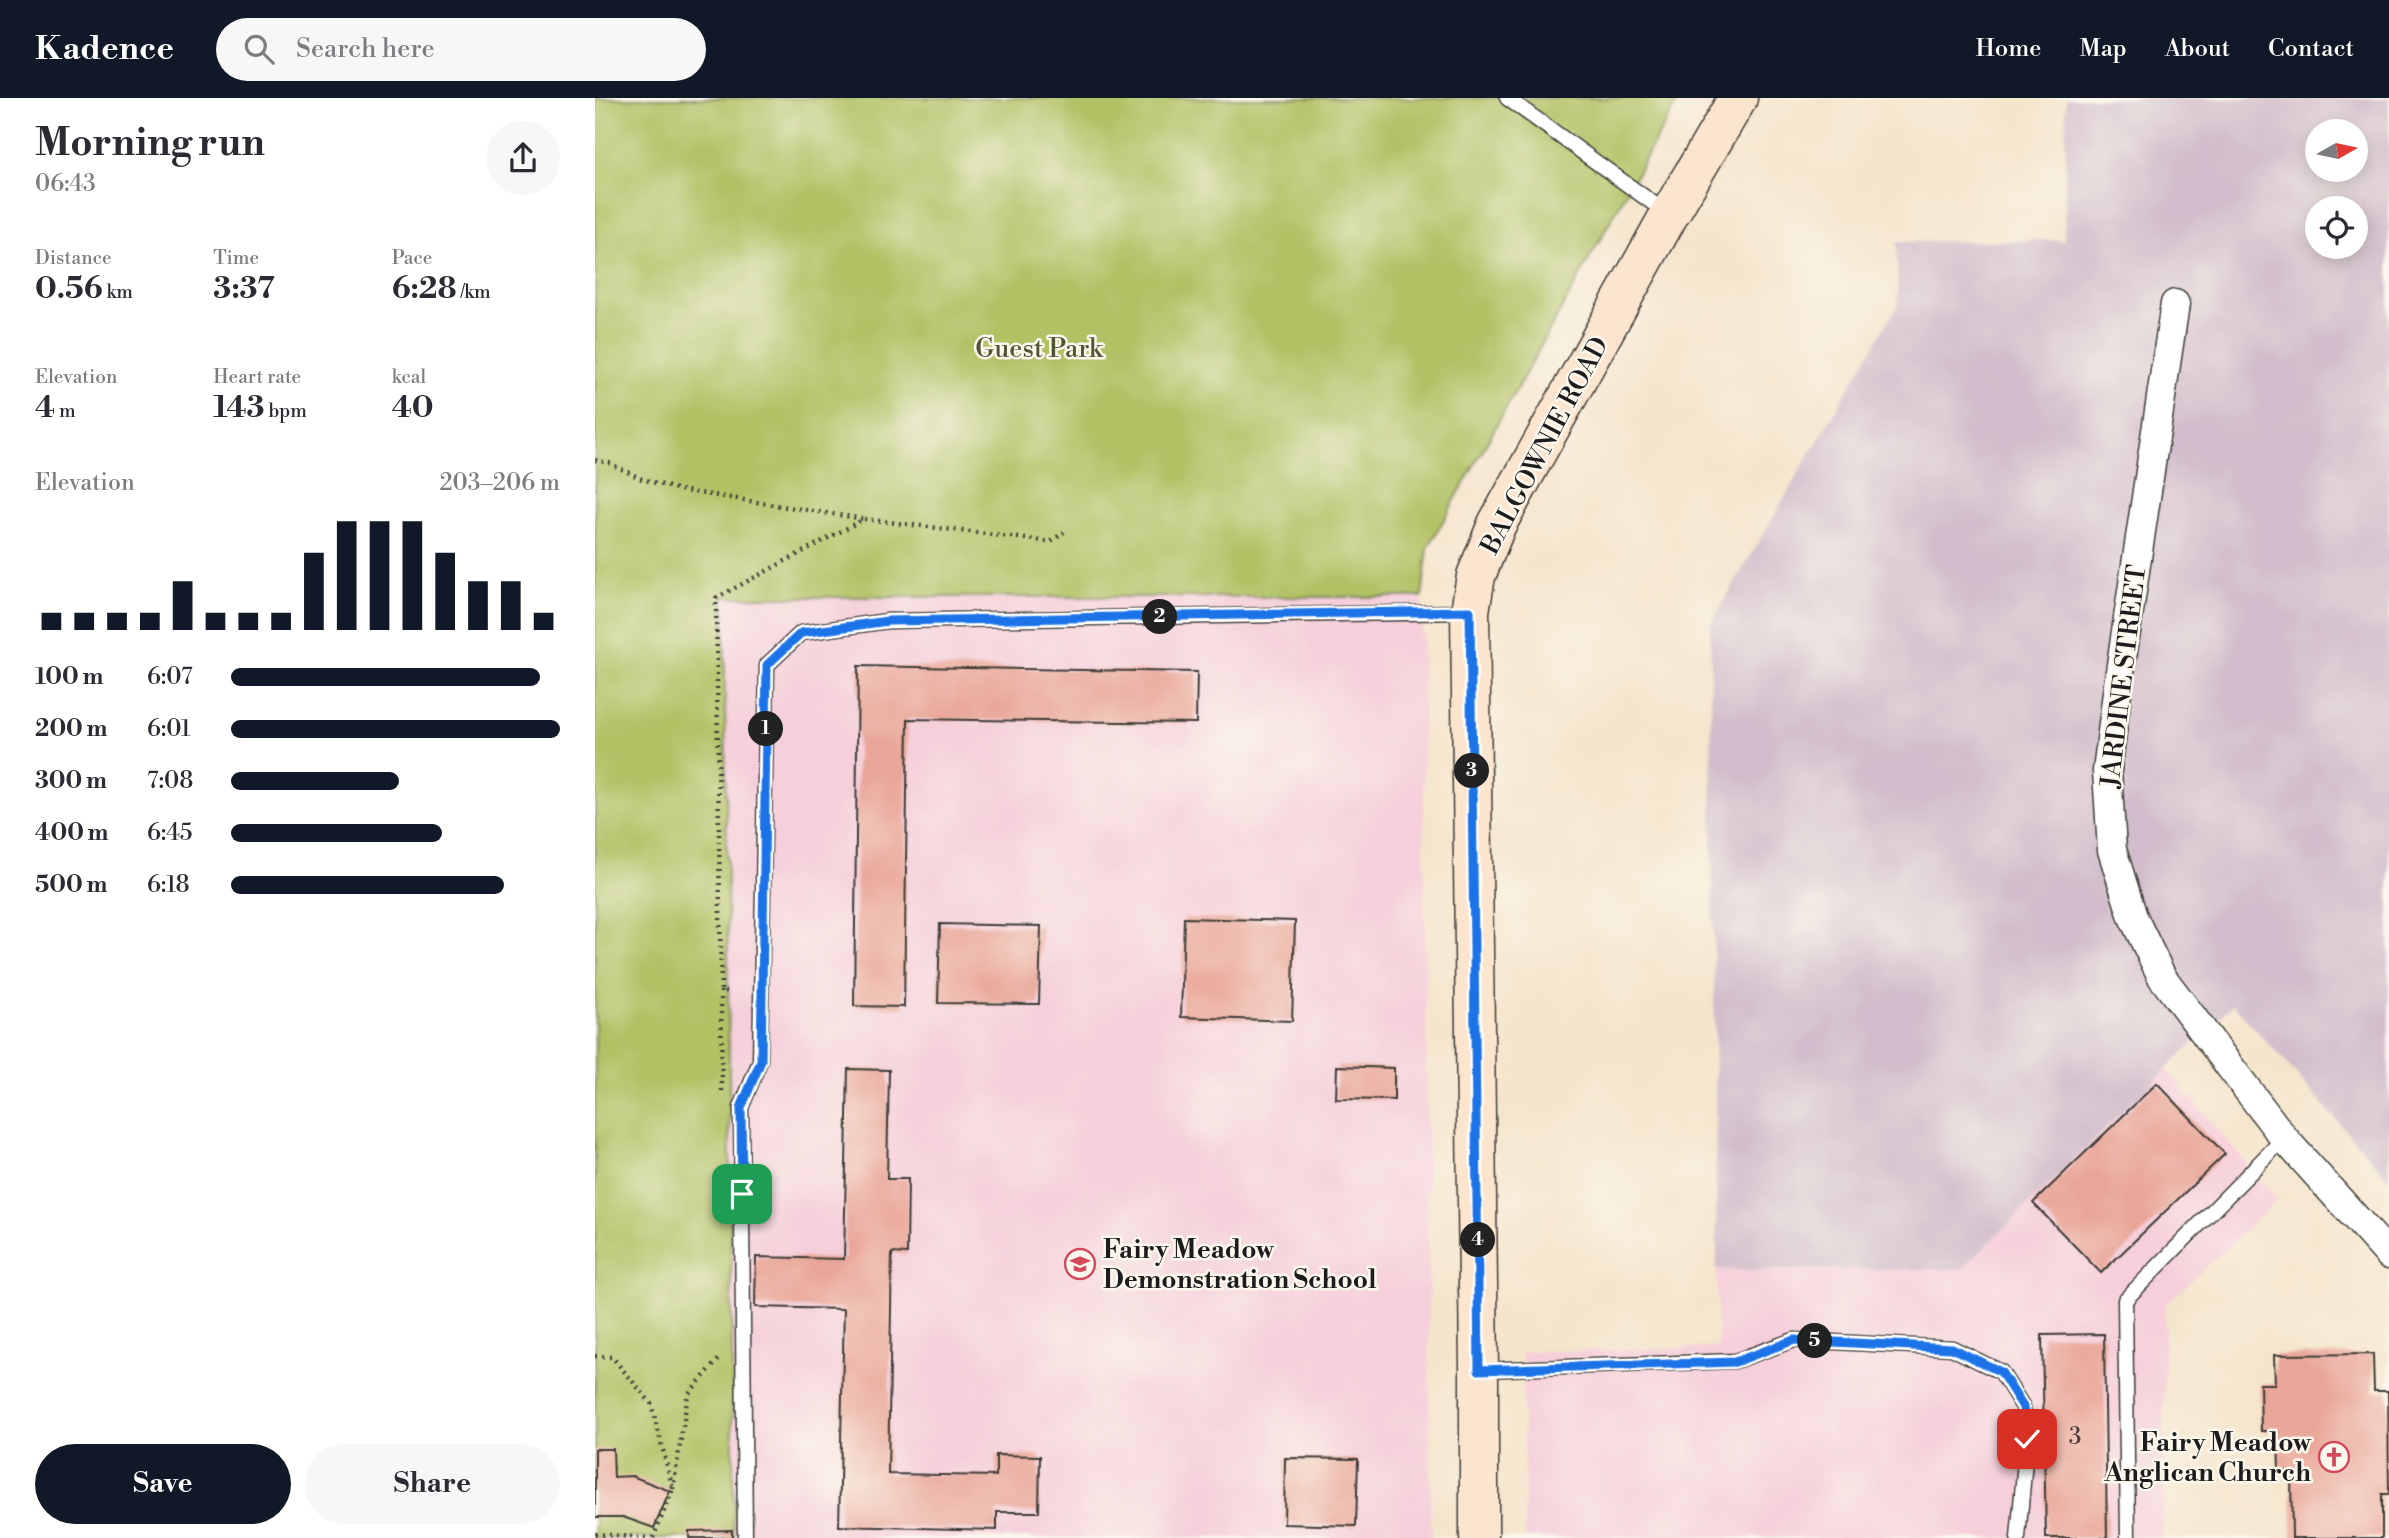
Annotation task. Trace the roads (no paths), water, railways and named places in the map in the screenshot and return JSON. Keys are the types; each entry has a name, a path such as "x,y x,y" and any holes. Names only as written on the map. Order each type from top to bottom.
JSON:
{"main road":[{"name":"BALGOWNIE ROAD","path":"1479,1538 1470,611 1476,576 1497,524 1669,215 1738,98"}],"street":[{"name":"JARDINE STREET","path":"2175,303 2107,771 2112,850 2133,917 2162,976 2284,1138 2389,1255"}],"lane":[{"path":"1507,98 1669,215"},
{"path":"745,1538 741,1108 761,1061 767,665 801,633 888,621 1470,611"},
{"path":"2128,1538 2125,1300 2284,1138"},
{"path":"1479,1370 1735,1362 1794,1340 1952,1348 2001,1372 2023,1407 2027,1439 2018,1538"}],"place":[{"name":"Fairy Meadow Demonstration School","path":"1080,1264"},
{"name":"Fairy Meadow Anglican Church","path":"2334,1457"}],"park label":[{"name":"Guest Park","path":"1039,348"}]}
